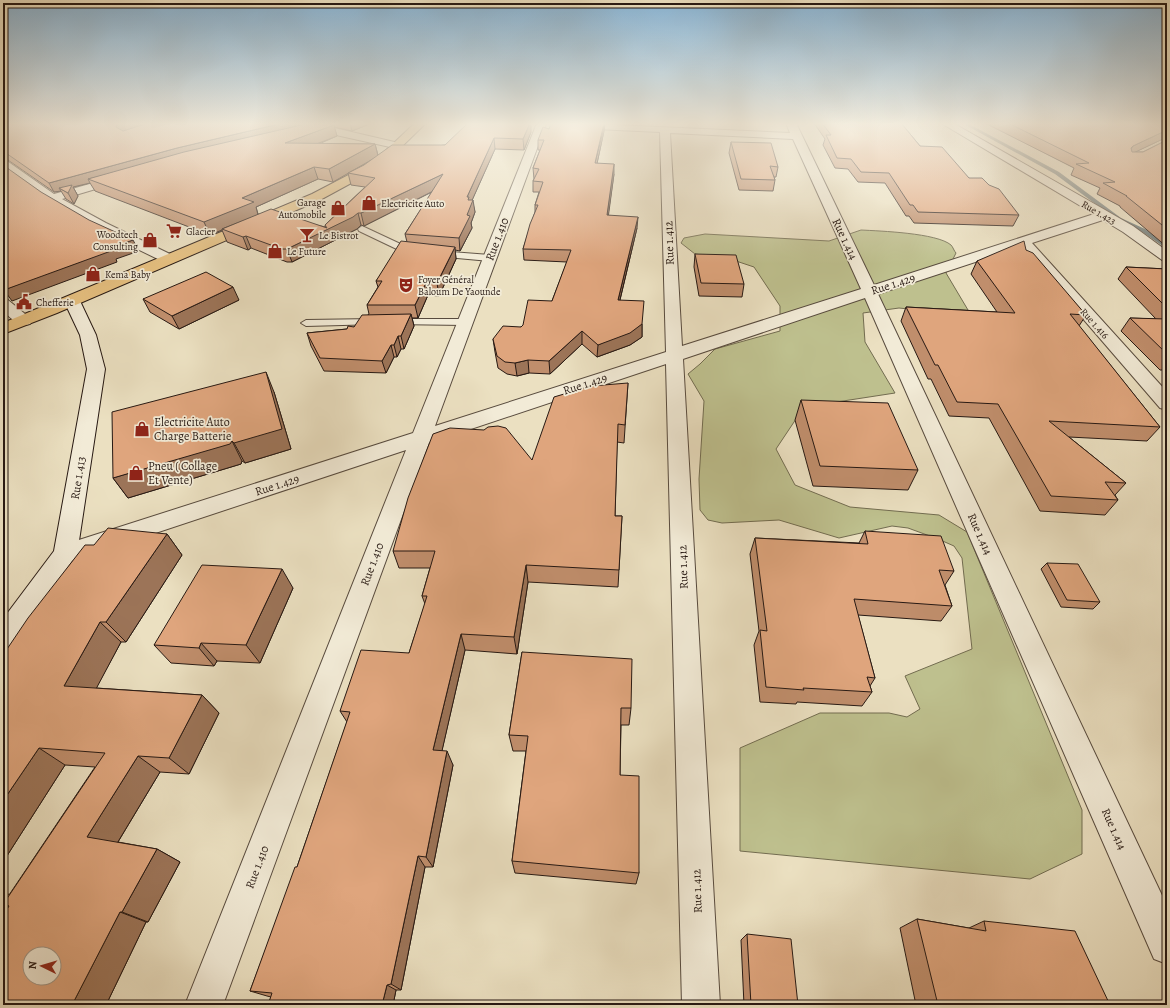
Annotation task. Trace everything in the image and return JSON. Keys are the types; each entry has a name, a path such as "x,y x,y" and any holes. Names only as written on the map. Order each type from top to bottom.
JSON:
{"main road":[{"path":"3,329 284,211 367,170"}],"street":[{"path":"14,170 52,198 101,226 169,259"},
{"name":"Rue 1.410","path":"204,1005 523,170"},
{"name":"Rue 1.412","path":"666,170 701,1005"},
{"name":"Rue 1.414","path":"813,170 1167,946"},
{"name":"Rue 1.423","path":"1027,170 1128,229 1167,257"},
{"path":"52,198 133,175"},
{"name":"Rue 1.429","path":"65,554 1104,215"},
{"name":"Rue 1.416","path":"1023,241 1167,404"},
{"name":"Rue 1.413","path":"3,639 65,554 96,369 88,335 72,301"},
{"path":"3,304 24,321"}],"lane":[{"path":"362,229 406,250 490,258"},
{"path":"306,322 465,322"}],"green space":[{"path":"861,230 921,235 944,241 951,245 956,253 946,273 968,310 966,315 899,308 863,313 865,342 895,393 804,407 776,449 795,485 850,507 939,515 967,532 1082,810 1082,854 1030,879 740,851 740,748 820,713 889,713 907,717 920,709 905,676 972,649 962,558 954,546 908,528 892,526 839,538 779,520 722,523 708,520 700,510 699,479 704,401 688,374 715,349 780,331 780,306 754,267 730,259 695,254 681,243 684,238 705,234 829,241"}],"building":[{"path":"3,170 10,170 41,192 89,220 133,240 105,250 111,251 4,290"},
{"path":"30,170 96,170 49,183"},
{"path":"120,170 307,170 242,198 254,202 204,222 88,179"},
{"path":"354,170 479,170 467,197 469,197 468,200 473,200 467,215 470,216 459,238 405,234 443,174 361,213 358,213 353,217 287,249 282,249 246,236 243,237 222,229 271,209 327,228 325,225 375,178 348,173"},
{"path":"538,170 613,170 607,215 638,217 618,300 644,301 642,324 630,333 598,345 582,331 549,361 528,360 515,363 505,362 497,356 493,339 503,326 521,327 523,325 528,300 552,301 571,250 523,249 530,224 538,205 535,205 543,182 533,181"},
{"path":"739,170 771,170 775,180 741,179"},
{"path":"859,170 962,170 969,178 982,178 989,185 999,189 1019,215 918,212 913,205 910,205 889,173 861,172"},
{"path":"1089,170 1167,170 1167,229 1127,196 1103,183 1115,182"},
{"path":"72,185 68,193 59,188"},
{"path":"401,241 455,247 437,283 426,283 415,305 367,305 382,281 376,281"},
{"path":"1024,241 1026,250 1033,253 1086,315 1070,314 1160,427 1049,421 1126,483 1105,482 1118,500 1051,496 998,404 957,402 938,365 935,365 906,307 1015,313 977,261"},
{"path":"695,254 736,255 744,284 701,283"},
{"path":"1126,267 1167,269 1167,308"},
{"path":"206,272 233,287 172,316 143,299"},
{"path":"411,314 401,336 398,336 394,345 391,345 382,361 320,358 307,333 347,329 348,326 354,327 362,315"},
{"path":"1130,318 1167,319 1167,354"},
{"path":"266,372 282,429 234,443 232,441 230,444 113,478 112,412"},
{"path":"628,383 625,425 618,424 615,516 622,516 619,570 526,565 514,637 461,634 433,750 447,751 426,857 418,856 391,984 387,985 382,1005 268,1005 272,993 250,991 295,867 297,867 350,712 340,711 361,650 409,653 427,596 422,596 435,551 393,551 408,498 433,434 450,428 484,430 488,427 498,426 506,428 532,460 554,397 591,386"},
{"path":"801,400 888,403 918,470 820,466"},
{"path":"108,528 167,534 106,622 100,622 64,686 202,695 169,758 138,756 87,837 157,849 122,912 120,912 72,1005 3,1005 3,916 9,906 4,903 105,753 39,748 3,801 3,655 28,618 85,545 94,545"},
{"path":"865,531 941,536 954,571 939,570 952,606 854,599 875,678 867,677 872,692 803,688 804,690 766,687 760,630 767,631 755,538 868,544"},
{"path":"1047,563 1078,564 1100,602 1067,600"},
{"path":"202,565 282,569 246,645 201,643 199,648 154,645"},
{"path":"522,652 632,659 631,708 621,708 620,775 639,776 639,873 512,861 528,736 509,735"},
{"path":"917,919 986,931 984,921 1075,931 1110,1005 938,1005"},
{"path":"747,934 791,939 798,1005 751,1005"}],"waterway":[{"path":"1051,170 1119,219 1143,230 1167,247"}],"place":[{"name":"Electricite Auto","path":"369,203"},
{"name":"Garage Automobile","path":"338,208"},
{"name":"Glacier","path":"174,231"},
{"name":"Le Bistrot","path":"307,235"},
{"name":"Woodtech Consulting","path":"150,240"},
{"name":"Le Future","path":"275,251"},
{"name":"Kema Baby","path":"93,274"},
{"name":"Foyer Général Baloum De Yaounde","path":"406,285"},
{"name":"Chefferie","path":"24,302"},
{"name":"Electricite Auto Charge Batterie","path":"142,429"},
{"name":"Pneu ( Collage Et Vente)","path":"136,473"}]}
